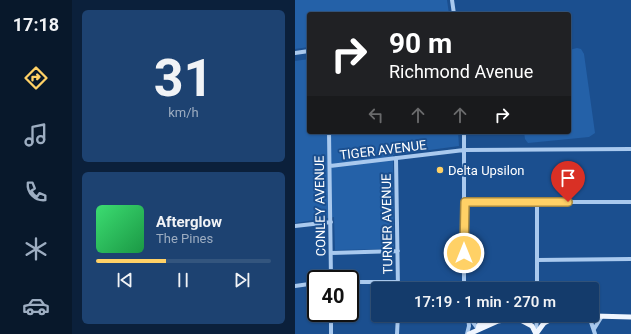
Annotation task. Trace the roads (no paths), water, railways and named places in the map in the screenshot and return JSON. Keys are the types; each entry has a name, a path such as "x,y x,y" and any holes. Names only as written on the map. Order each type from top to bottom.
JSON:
{"main road":[{"path":"602,316 631,317"},
{"path":"478,329 479,325 486,322"},
{"path":"468,334 495,322"},
{"path":"524,322 530,325 536,334 546,322"}],"street":[{"path":"452,0 454,12"},
{"path":"295,53 307,51"},
{"name":"CONLEY AVENUE","path":"329,134 331,270"},
{"path":"463,134 465,202 464,282"},
{"name":"TIGER AVENUE","path":"330,166 464,150 631,149"},
{"name":"TURNER AVENUE","path":"396,158 398,282"},
{"path":"465,202 631,202"},
{"path":"537,202 537,282"},
{"path":"295,226 331,222"},
{"path":"331,253 398,251"},
{"path":"537,260 631,259"},
{"path":"359,282 371,282"},
{"path":"295,286 307,284"},
{"path":"594,328 602,316"},
{"path":"331,322 331,334"},
{"path":"397,334 398,322"},
{"path":"468,334 469,322"},
{"path":"473,322 478,329"},
{"path":"536,322 536,334"},
{"path":"592,322 595,334"}],"place":[{"name":"Delta Upsilon","path":"440,170"}]}
